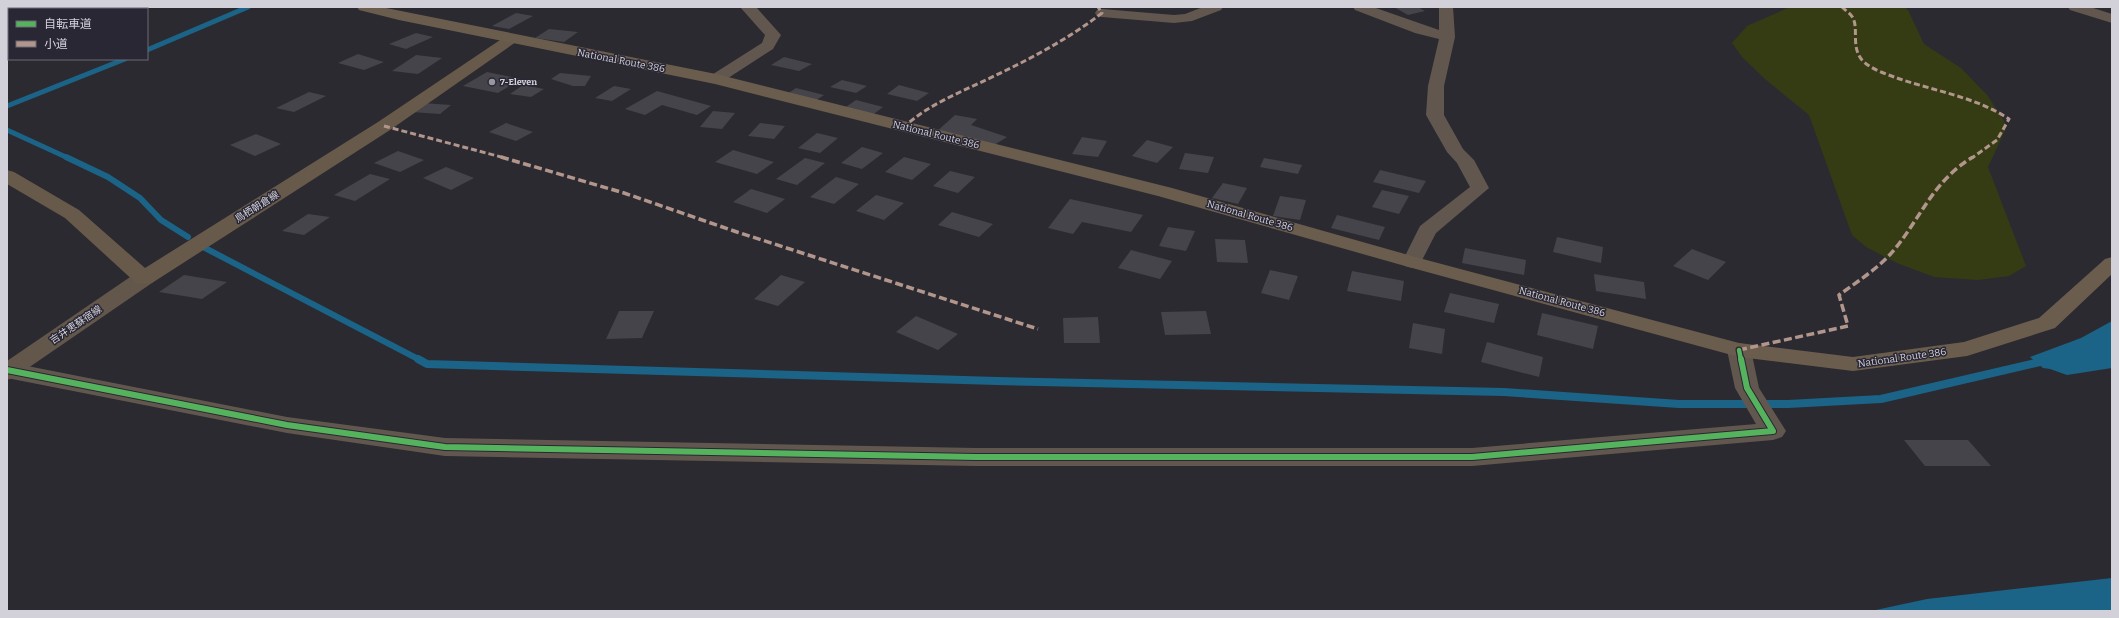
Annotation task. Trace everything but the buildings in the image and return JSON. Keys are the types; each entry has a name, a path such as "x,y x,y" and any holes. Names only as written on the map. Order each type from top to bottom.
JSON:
{"highway":[{"name":"National Route 386","path":"364,7 399,16 511,39 716,79 1166,192 1412,262 1739,350 1854,364 1966,349 2047,323 2112,263"}],"main road":[{"name":"鳥栖朝倉線","path":"144,278 384,126 511,39"},
{"path":"7,176 72,214 144,278"},
{"name":"吉井恵蘇宿線","path":"7,371 144,278"}],"street":[{"path":"716,79 768,46 773,35 754,12 747,7"},
{"path":"1102,13 1174,19 1187,18 1216,7"},
{"path":"1360,7 1420,30 1447,37"},
{"path":"1412,262 1427,230 1480,188 1465,160 1456,152 1436,115 1436,86 1447,37 1446,7"},
{"path":"2075,7 2112,19"},
{"path":"7,371 206,410 337,433 445,446 646,452 976,457 1472,457 1773,431 1753,398 1739,350"}],"green space":[{"path":"1790,7 1904,7 1908,10 1924,44 1961,68 1988,96 2007,126 1988,167 2026,266 2009,276 1978,280 1934,277 1897,263 1866,247 1852,235 1809,115 1765,79 1743,58 1732,43 1747,26"}],"water":[{"path":"2112,321 2112,368 2067,375 2043,368 2030,357 2081,338"},
{"path":"2112,578 2112,611 1871,611 1927,599"}],"waterway":[{"path":"148,50 248,7"},
{"path":"7,106 122,60"},
{"path":"7,130 68,158"},
{"path":"66,157 108,177 140,198 161,220 188,237"},
{"path":"205,248 420,360"},
{"path":"418,359 427,364 997,381 1504,392 1679,404 1788,404 1881,399 2044,361"}],"marked path":[{"path":"903,128 909,122 930,108 1052,47 1070,36 1102,13 1098,7"},
{"path":"1739,350 1848,326 1839,295 1888,257 1945,178 1963,163 1981,153 1997,140 2009,119 2000,112 1982,104 1903,80 1871,67 1863,61 1860,56 1855,41 1853,18 1842,7"},
{"path":"384,126 564,174 737,232 1038,329"}],"cycle path":[{"path":"7,370 287,425 445,447 976,457 1472,457 1773,431 1747,388 1739,350"}],"place":[{"name":"7-Eleven","path":"492,82"}]}
